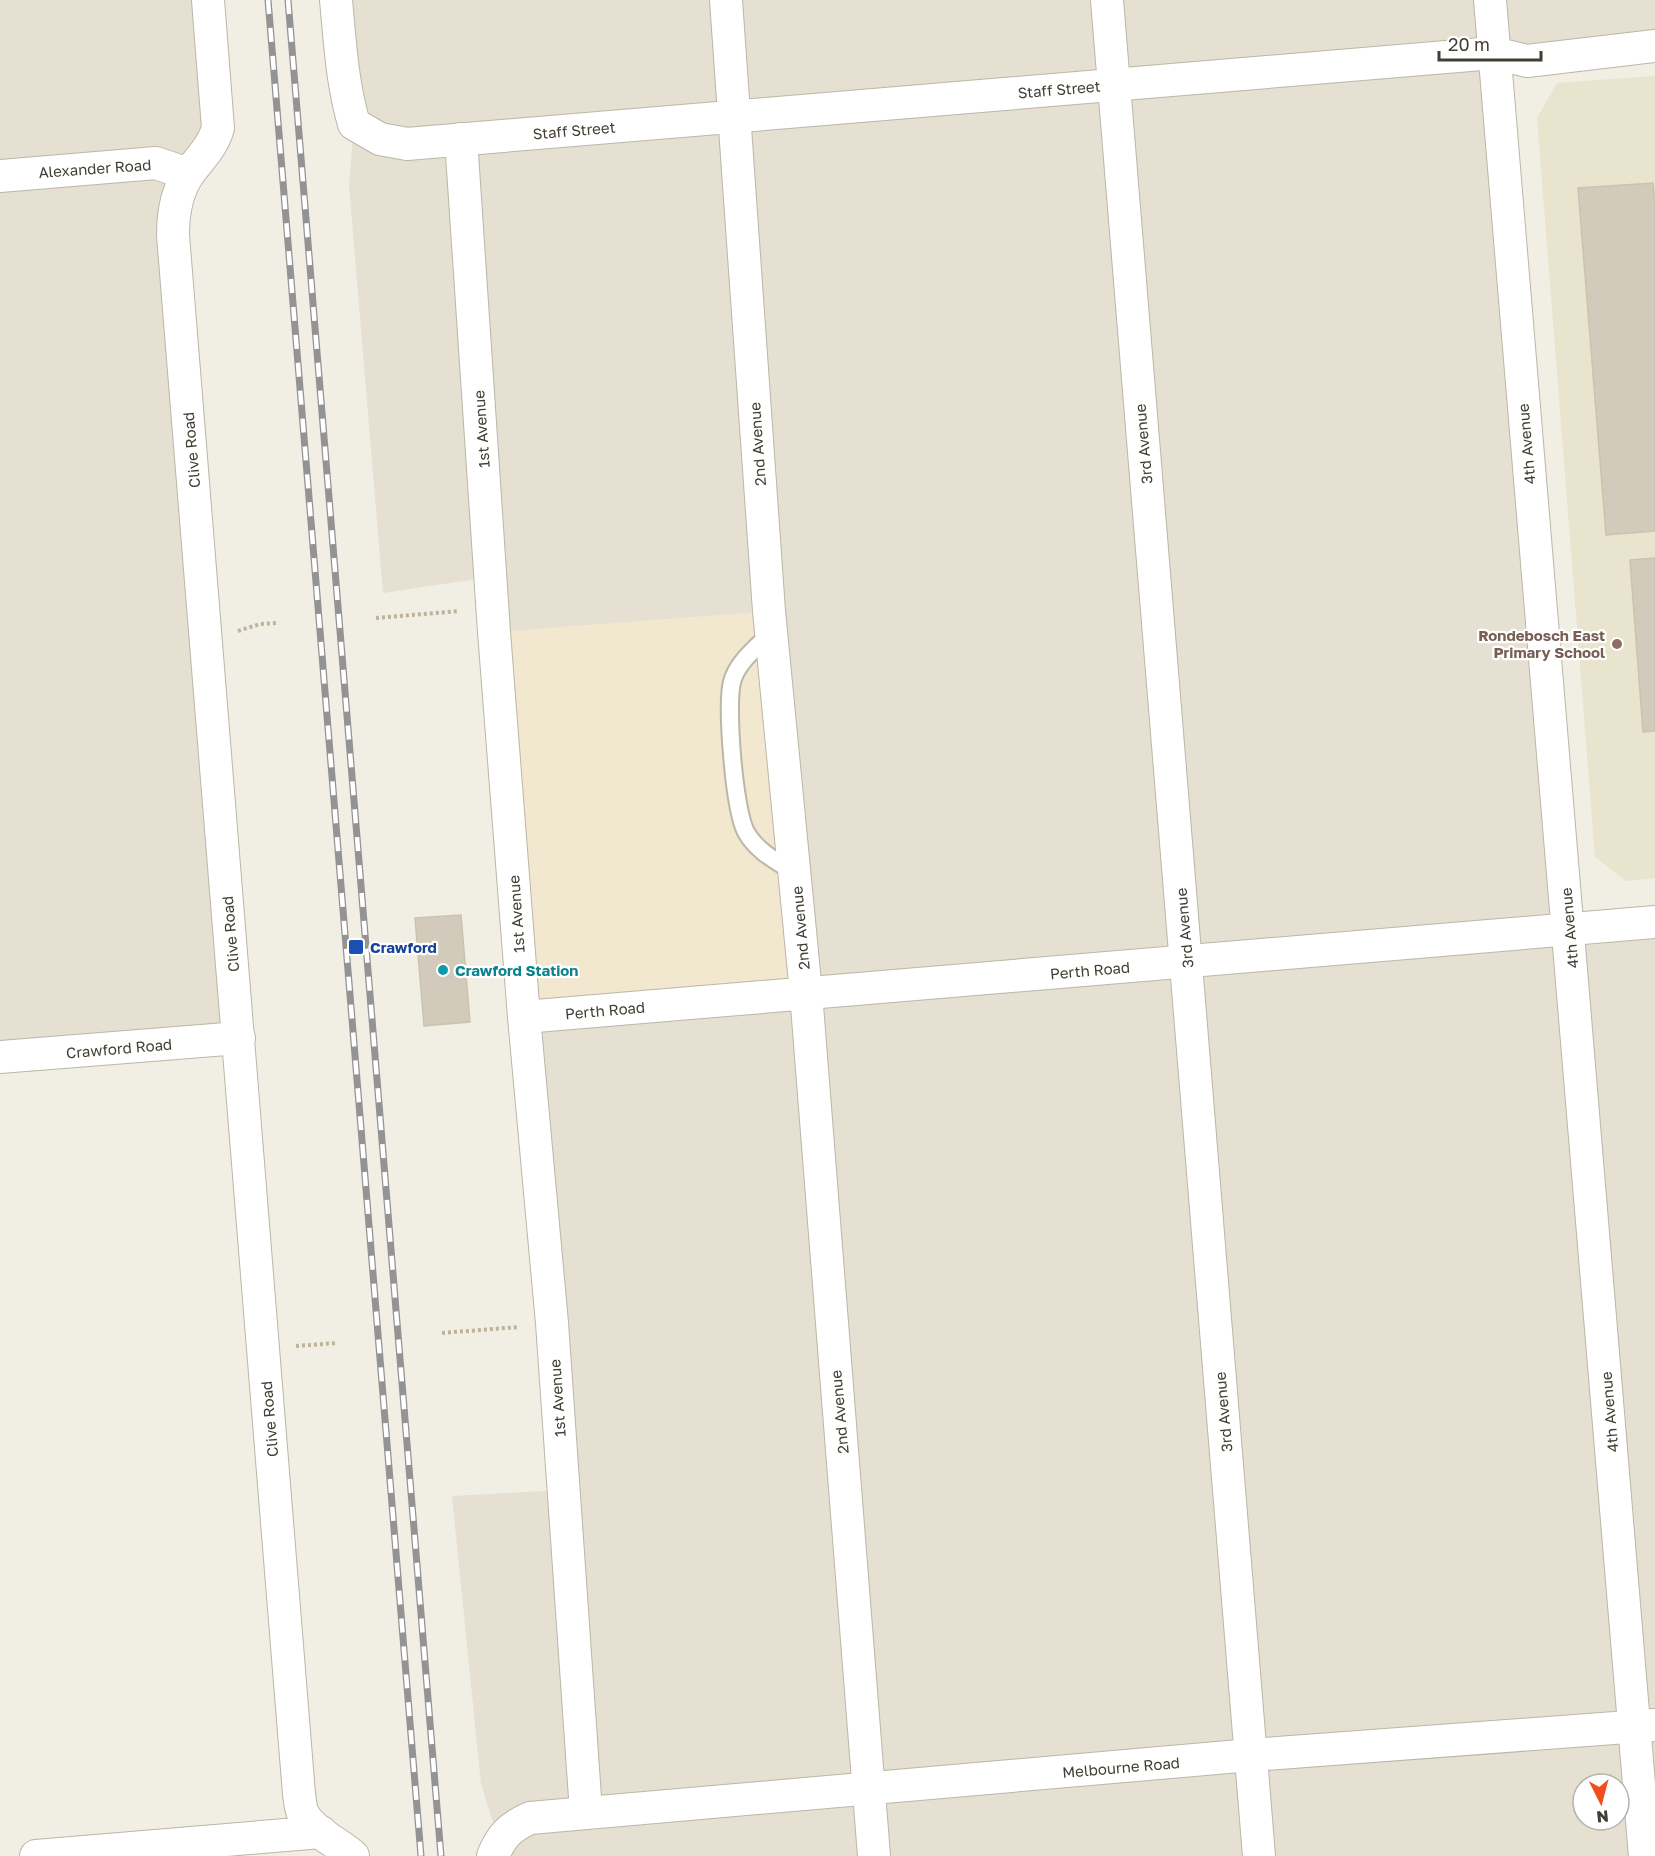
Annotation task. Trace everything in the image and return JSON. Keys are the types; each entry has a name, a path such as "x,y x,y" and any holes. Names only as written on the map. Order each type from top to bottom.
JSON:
{"street":[{"name":"Clive Road","path":"208,0 218,128 208,150 188,174 174,207 173,235 299,1794 304,1816 353,1856"},
{"path":"336,0 346,97 354,124 380,139 407,144 461,139"},
{"name":"2nd Avenue","path":"726,0 772,632 806,993 874,1856"},
{"name":"3rd Avenue","path":"1107,0 1259,1856"},
{"name":"4th Avenue","path":"1490,0 1569,930 1645,1726 1645,1856"},
{"name":"Staff Street","path":"461,139 1494,53 1527,61 1655,46"},
{"name":"1st Avenue","path":"461,139 493,607 524,1017 552,1323 586,1812"},
{"name":"Alexander Road","path":"0,176 156,163 188,174"},
{"name":"Perth Road","path":"524,1017 1655,922"},
{"name":"Crawford Road","path":"0,1057 238,1038"},
{"name":"Melbourne Road","path":"586,1812 1251,1755 1645,1726"},
{"path":"493,1856 499,1841 516,1824 530,1818 586,1812"},
{"path":"36,1856 321,1832"}],"lane":[{"path":"772,632 744,660 732,681 729,710 736,798 746,832 761,850 795,873"}],"path":[{"path":"376,618 493,607"},
{"path":"234,632 260,624 276,623"},
{"path":"442,1333 520,1327"},
{"path":"292,1346 337,1343"}],"shaded area":[{"path":"0,0 210,0 219,117 184,182 240,1036 0,1056"},
{"path":"336,0 1655,0 1655,46 1495,53 1569,929 1655,922 1655,1856 493,1856 499,1841 481,1784 452,1496 564,1490 491,577 383,593 349,185 354,124"},
{"name":"Rondebosch East Primary School","path":"1655,76 1655,878 1626,881 1595,857 1537,118 1557,83"},
{"path":"769,611 806,993 524,1017 494,632"}],"building":[{"path":"1653,183 1655,205 1655,531 1606,535 1578,188"},
{"path":"1655,558 1655,731 1643,732 1630,560"},
{"name":"Crawford Station","path":"461,915 470,1022 424,1026 415,918"}],"railway":[{"path":"268,0 421,1856"},
{"path":"288,0 441,1856"}],"place":[{"name":"Rondebosch East Primary School","path":"1617,644"},
{"name":"Crawford","path":"356,947"},
{"name":"Crawford Station","path":"443,970"}]}
